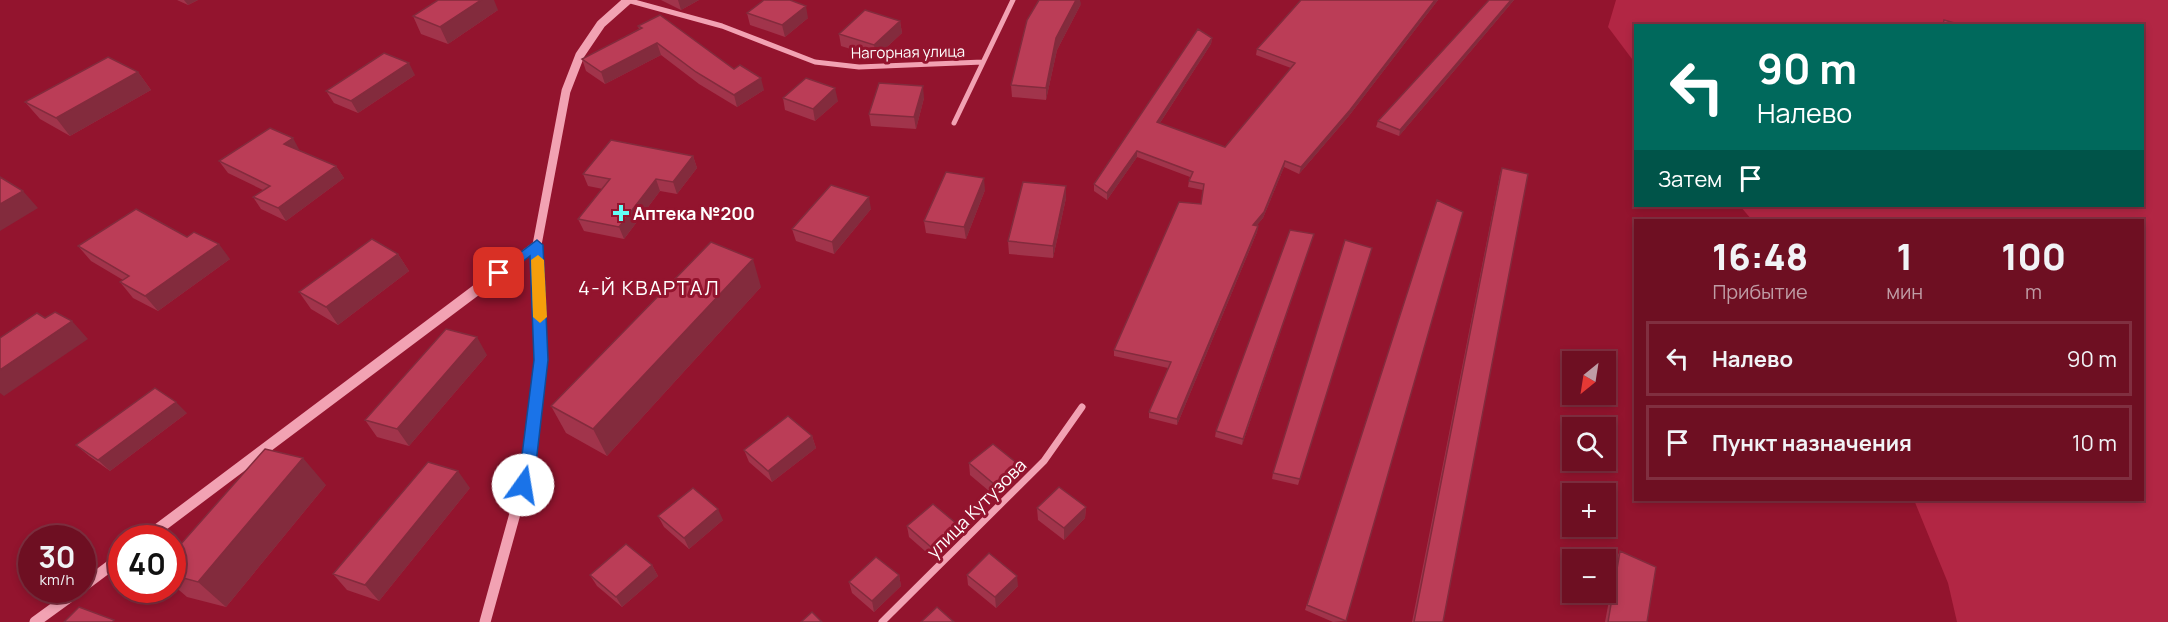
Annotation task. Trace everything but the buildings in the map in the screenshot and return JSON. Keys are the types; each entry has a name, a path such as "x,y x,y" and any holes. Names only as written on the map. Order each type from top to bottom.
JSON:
{"street":[{"path":"485,622 529,463 541,360 537,245 566,91 580,55 601,24 628,0"},
{"name":"Нагорная улица","path":"628,0 722,26 815,62 859,67 984,62"},
{"path":"954,123 1014,0"},
{"path":"163,525 537,245"},
{"name":"улица Кутузова","path":"882,622 1044,461 1082,407"},
{"path":"35,622 61,603"}],"shaded area":[{"path":"1616,0 2168,0 2168,622 1957,622 1948,583 1914,501 2144,501 2144,219 1751,219 1741,207 2144,207 2144,24 1634,24 1634,62 1608,27"}],"slow traffic":[{"path":"538,260 540,317"}],"place":[{"name":"Аптека №200","path":"621,213"}],"district":[{"name":"4-Й КВАРТАЛ","path":"649,287"}],"route":[{"path":"499,273 537,245 541,360 529,463 523,485"}]}
